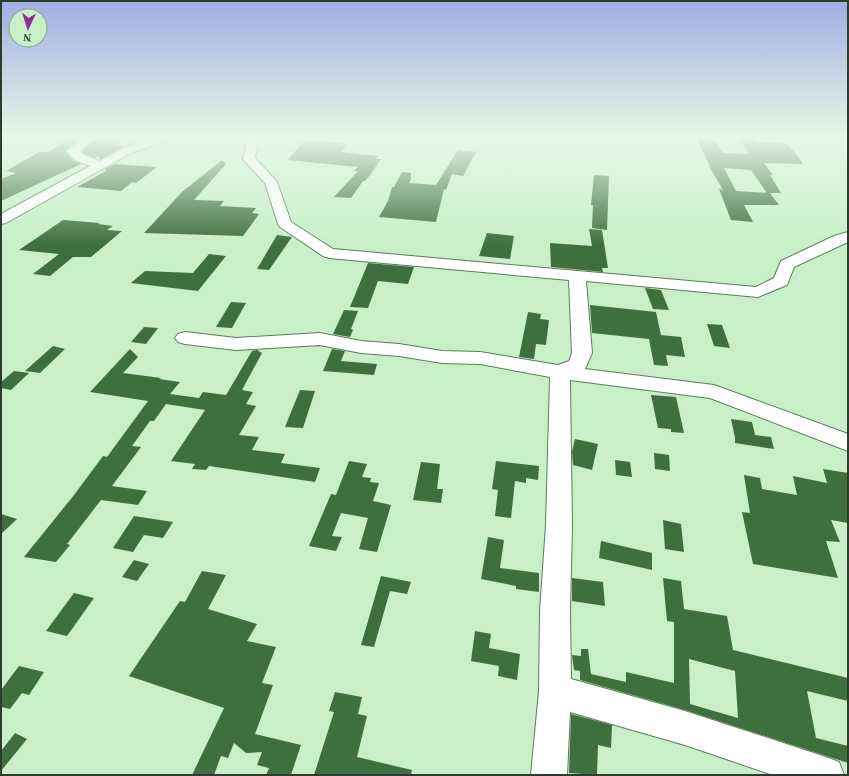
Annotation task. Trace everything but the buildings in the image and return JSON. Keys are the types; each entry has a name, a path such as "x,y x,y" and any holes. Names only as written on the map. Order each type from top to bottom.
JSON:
{"street":[{"path":"1,220 88,173"},
{"path":"263,173 271,182 285,224 329,253 758,292 781,281 787,264 839,239 848,238"},
{"path":"560,372 578,365 582,353 577,276"},
{"path":"185,338 236,344 320,339 361,347 399,350 442,357 480,358 560,372 714,392 848,443"},
{"path":"549,775 555,691 555,611 559,525 560,372"},
{"path":"555,691 685,728 826,775"}]}
